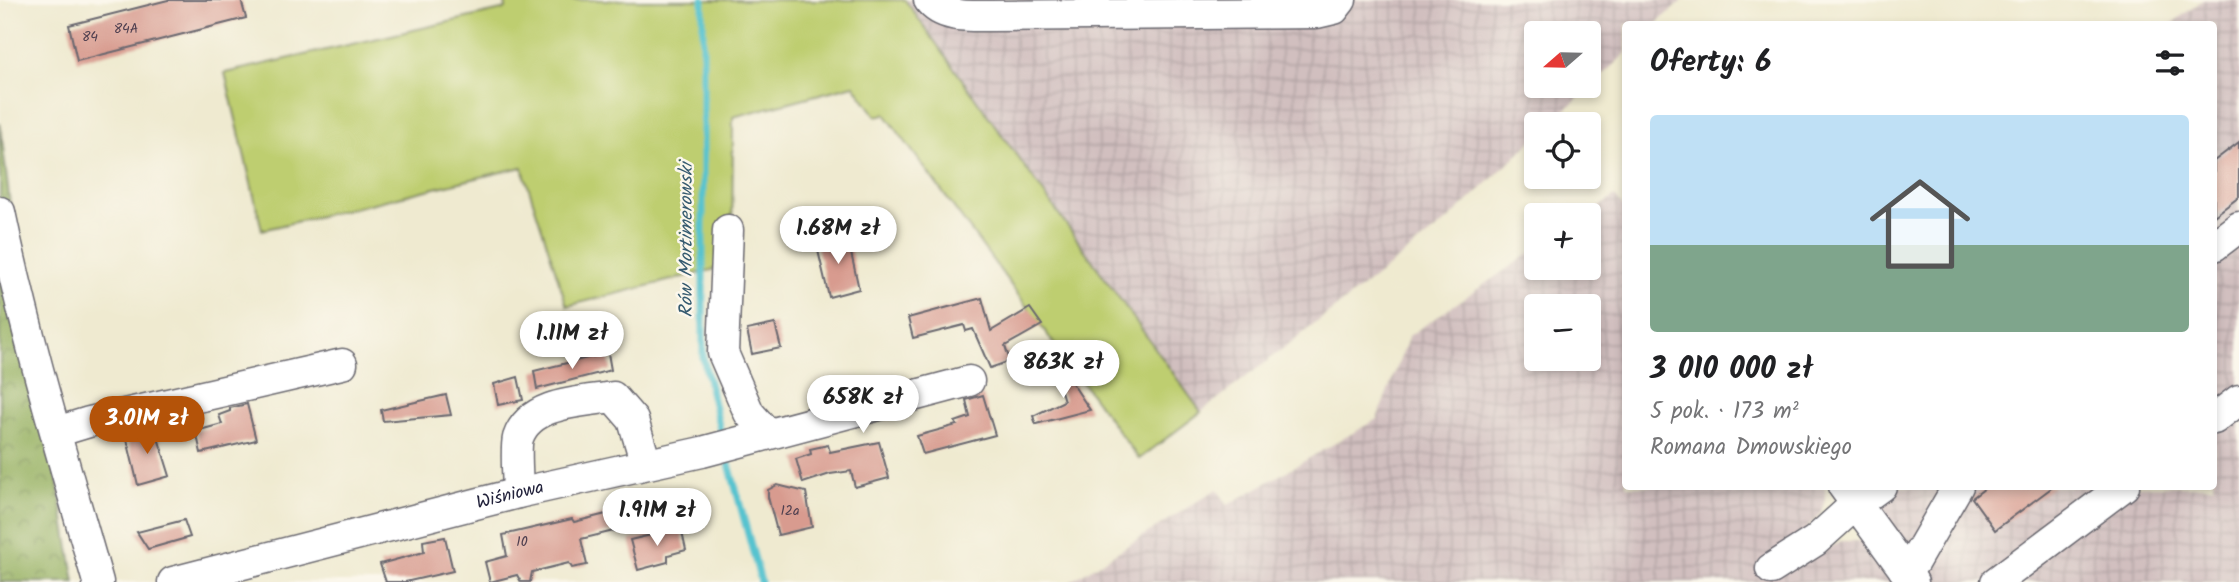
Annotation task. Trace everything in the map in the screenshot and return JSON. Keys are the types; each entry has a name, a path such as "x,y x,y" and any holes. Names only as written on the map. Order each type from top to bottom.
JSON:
{"street":[{"path":"929,0 935,9 962,16 990,16 1317,13 1334,9 1341,0"},
{"path":"0,212 55,432 98,582"},
{"path":"2217,244 2239,227"},
{"path":"728,230 723,353 756,437"},
{"path":"55,432 342,364"},
{"name":"Wiśniowa","path":"173,582 518,493 702,452 969,381"},
{"path":"518,493 518,439 531,417 565,404 613,397 633,420 646,464"},
{"path":"2217,417 2239,400"},
{"path":"1771,569 1815,541 1850,495 1867,490"},
{"path":"1909,576 1914,562 1956,490"},
{"path":"1996,582 2119,490"},
{"path":"1850,495 1909,576"}],"shaded area":[{"path":"905,0 1683,0 1659,21 1622,21 1622,57 1601,76 1601,21 1524,21 1524,98 1578,98 1563,112 1524,112 1524,148 1446,222 1201,412"},
{"path":"2203,0 2239,0 2239,582 1932,582 1863,490 2217,490 2217,21 2175,21"},
{"path":"1615,196 1622,206 1622,490 1825,490 1820,514 1807,528 1824,551 1841,541 1865,541 1894,582 1070,582 1217,489 1228,505 1377,419 1409,336 1524,257 1524,280 1601,280 1601,206"}],"green space":[{"path":"505,0 905,0 1201,412 1139,459 885,114 876,116 854,85 733,117 732,265 567,306 522,167 262,230 225,73 506,9"},
{"path":"0,122 13,229 75,582 0,582"}],"building":[{"path":"168,0 241,0 246,18 77,61 69,25"},
{"path":"2239,142 2239,197 2217,214 2217,159"},
{"path":"847,235 859,289 829,297 816,242"},
{"path":"982,298 991,331 1030,308 1042,325 1005,346 1010,361 990,368 973,329 966,331 964,325 913,338 908,318"},
{"path":"775,324 781,348 752,354 747,330"},
{"path":"608,353 611,370 537,389 534,371"},
{"path":"1056,359 1090,410 1036,424 1033,416 1064,401 1052,361"},
{"path":"518,377 523,400 498,405 494,384"},
{"path":"446,395 451,415 383,421 381,410"},
{"path":"983,395 995,435 923,454 917,436 957,425 955,422 970,417 966,400"},
{"path":"247,404 256,440 201,453 196,431 222,424 219,415 230,411 230,408"},
{"path":"155,428 170,476 138,485 126,435"},
{"path":"879,442 889,478 855,487 851,471 830,474 803,483 796,459 811,454 810,449 828,445 830,452"},
{"path":"777,485 806,492 812,527 778,535 768,497 768,490"},
{"path":"1983,490 2049,490 1995,530 1972,498"},
{"path":"618,511 622,529 581,539 587,565 572,568 569,563 532,572 530,582 521,582 517,575 490,582 485,562 507,556 503,535"},
{"path":"184,520 190,537 148,549 137,532"},
{"path":"681,528 686,550 668,555 668,562 638,570 630,540"},
{"path":"445,537 453,571 405,582 386,582 380,564 424,552 423,541"}],"waterway":[{"name":"Rów Mortimerowski","path":"703,0 703,357 722,438"},
{"path":"726,453 761,582"}]}
